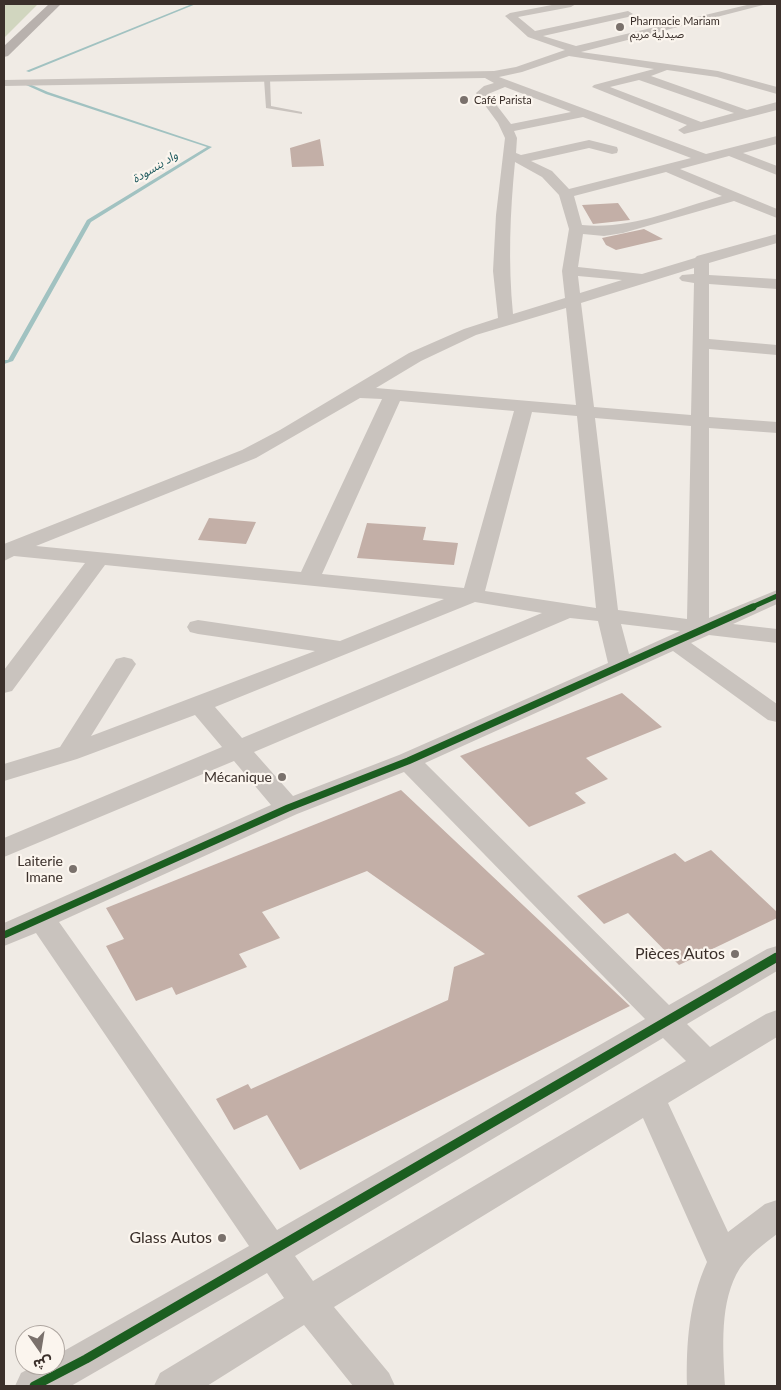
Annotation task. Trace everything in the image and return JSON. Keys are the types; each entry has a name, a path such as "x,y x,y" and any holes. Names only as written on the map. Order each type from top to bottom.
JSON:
{"main road":[{"path":"4,53 55,4"}],"street":[{"path":"571,4 510,16 532,35 568,51 731,77 777,92"},
{"path":"4,83 484,74 518,70 568,51 762,4"},
{"path":"532,35 632,15 603,7"},
{"path":"652,21 668,26"},
{"path":"676,67 598,87 700,126"},
{"path":"484,74 706,159"},
{"path":"640,76 748,114"},
{"path":"505,83 492,86 482,92 507,129 515,156 503,215 501,271 506,322"},
{"path":"650,138 777,106"},
{"path":"507,129 583,113"},
{"path":"566,194 777,140"},
{"path":"515,156 588,145 599,145 612,150"},
{"path":"730,152 777,171"},
{"path":"515,156 551,177 566,194 576,230 570,271 587,411 608,616 620,665"},
{"path":"667,168 777,214"},
{"path":"576,230 598,232 623,229 737,196"},
{"path":"6,551 249,454 438,346 470,332 702,259 777,238"},
{"path":"702,259 700,421 703,627"},
{"path":"570,271 646,278 702,278 777,284"},
{"path":"701,343 777,350"},
{"path":"357,392 777,428"},
{"path":"308,580 393,396"},
{"path":"473,595 524,407"},
{"path":"6,551 473,595 567,611 777,636"},
{"path":"4,686 98,560"},
{"path":"4,773 68,753 200,705 473,595"},
{"path":"4,935 288,808 408,760 675,642 703,627 777,596"},
{"path":"4,848 567,611"},
{"path":"198,627 340,647"},
{"path":"675,642 777,715"},
{"path":"68,753 124,664"},
{"path":"200,705 288,808"},
{"path":"408,760 708,1064"},
{"path":"41,918 308,1302 376,1386"},
{"path":"34,1386 86,1359 777,957"},
{"path":"173,1386 308,1302 777,1022"},
{"path":"650,1098 724,1262"},
{"path":"706,1386 708,1311 715,1281 724,1262 740,1243 777,1215"}],"lane":[{"path":"267,79 268,107 300,113"}],"green space":[{"path":"4,4 38,4 4,38"}],"building":[{"path":"320,139 324,166 292,167 290,148"},
{"path":"618,203 630,220 593,224 582,205"},
{"path":"644,229 663,239 616,250 606,245 602,238"},
{"path":"209,518 256,522 246,544 198,540"},
{"path":"367,523 426,527 423,540 458,543 454,565 357,558"},
{"path":"622,693 662,727 586,758 608,779 575,793 586,803 529,827 460,756"},
{"path":"401,790 630,1006 300,1170 267,1115 234,1130 216,1099 248,1084 251,1089 448,1000 454,967 485,954 367,871 262,912 280,938 239,954 247,967 176,995 172,987 136,1001 106,946 124,939 106,908"},
{"path":"711,850 777,912 777,918 679,965 628,913 604,924 577,896 675,853 685,862"}],"waterway":[{"name":"واد بنسودة","path":"28,71 194,4"},
{"name":"واد بنسودة","path":"4,362 10,361 89,221 210,147 47,93 27,84"}],"cycle path":[{"path":"4,935 288,808 408,761 777,596"},
{"path":"34,1386 86,1359 777,957"}],"place":[{"name":"Pharmacie Mariam صيدلية مريم","path":"620,27"},
{"name":"Café Parista","path":"464,100"},
{"name":"Mécanique","path":"282,777"},
{"name":"Laiterie Imane","path":"73,869"},
{"name":"Pièces Autos","path":"735,954"},
{"name":"Glass Autos","path":"222,1238"}]}
